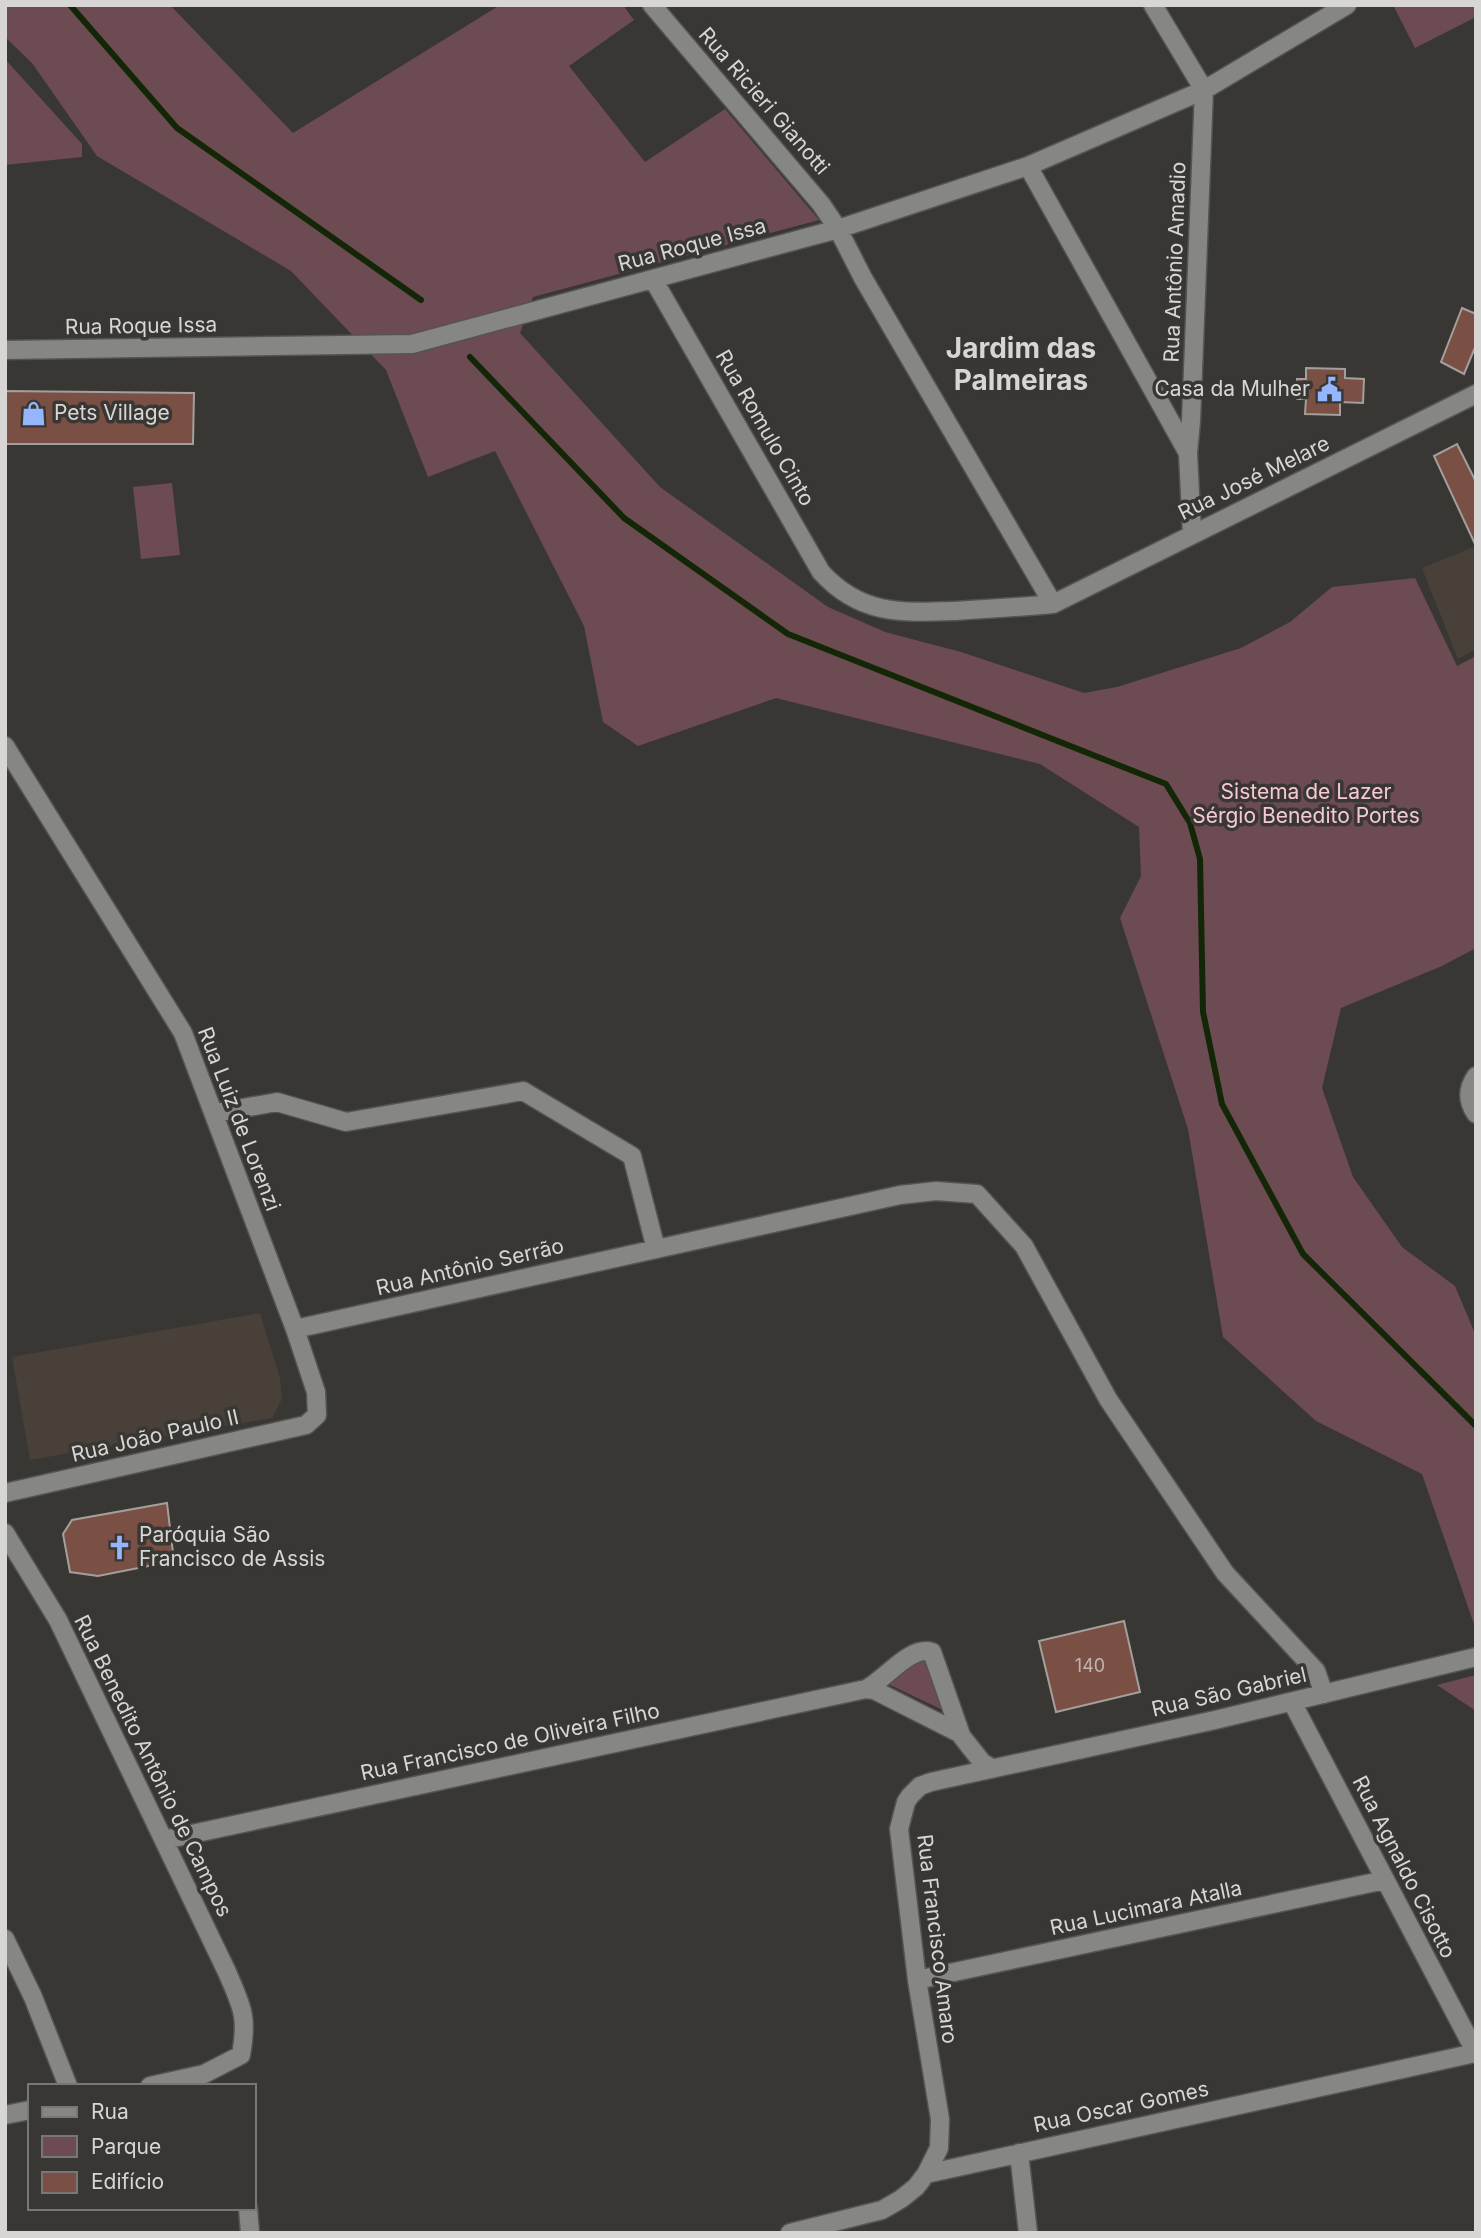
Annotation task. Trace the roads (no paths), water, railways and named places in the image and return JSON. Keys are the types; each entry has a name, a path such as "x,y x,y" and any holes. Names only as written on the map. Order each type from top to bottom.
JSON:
{"street":[{"name":"Rua Ricieri Gianotti","path":"652,5 821,204 838,229 863,278 1053,604"},
{"path":"1153,5 1205,90"},
{"name":"Rua Roque Issa","path":"5,350 412,344 838,229 1028,166 1205,90 1347,5"},
{"name":"Rua Antônio Amadio","path":"1192,534 1188,453 1205,90"},
{"path":"1028,166 1188,453"},
{"name":"Rua Romulo Cinto","path":"653,279 821,572 843,593 859,602 895,612 1053,604"},
{"name":"Rua José Melare","path":"1053,604 1476,394"},
{"name":"Rua Luiz de Lorenzi","path":"5,746 183,1033 295,1329 316,1392 318,1406 314,1419"},
{"path":"1476,1076 1469,1093 1469,1100 1476,1114"},
{"path":"215,1113 278,1102 346,1122 523,1091 632,1156 656,1249"},
{"name":"Rua Antônio Serrão","path":"295,1329 900,1195 936,1191 977,1194 1024,1246 1108,1399 1225,1573 1316,1671 1324,1694"},
{"name":"Rua João Paulo II","path":"5,1493 306,1425 314,1419"},
{"name":"Rua Benedito Antônio de Campos","path":"5,1534 58,1620 243,2010 246,2024 241,2055 204,2074 159,2084"},
{"name":"Rua Francisco de Oliveira Filho","path":"866,1689 911,1656 923,1650 932,1652 961,1735 990,1768"},
{"name":"Rua São Gabriel","path":"990,1768 1292,1702 1476,1657"},
{"name":"Rua Francisco de Oliveira Filho","path":"164,1840 866,1689 874,1690 961,1735"},
{"name":"Rua Agnaldo Cisotto","path":"1292,1702 1476,2053"},
{"name":"Rua Francisco Amaro","path":"926,2174 939,2148 940,2119 916,1980 899,1829 906,1802 915,1790 925,1784 990,1768"},
{"name":"Rua Lucimara Atalla","path":"916,1980 1385,1880"},
{"path":"5,1939 33,1997 67,2084"},
{"name":"Rua Oscar Gomes","path":"926,2174 1476,2053"},
{"path":"5,2115 28,2110"},
{"path":"1019,2153 1028,2233"},
{"path":"790,2233 850,2226 901,2199 916,2187 926,2174"},
{"path":"248,2210 250,2233"}],"waterway":[{"path":"70,5 177,128 421,300"},
{"path":"470,357 624,518 788,634 1166,784 1190,823 1200,859 1203,1012 1222,1104 1303,1254 1476,1426"}],"place":[{"name":"Casa da Mulher","path":"1330,389"},
{"name":"Pets Village","path":"34,413"},
{"name":"Paróquia São Francisco de Assis","path":"119,1547"}],"district":[{"name":"Jardim das Palmeiras","path":"1021,364"}],"park label":[{"name":"Sistema de Lazer Sérgio Benedito Portes","path":"1306,804"}]}
